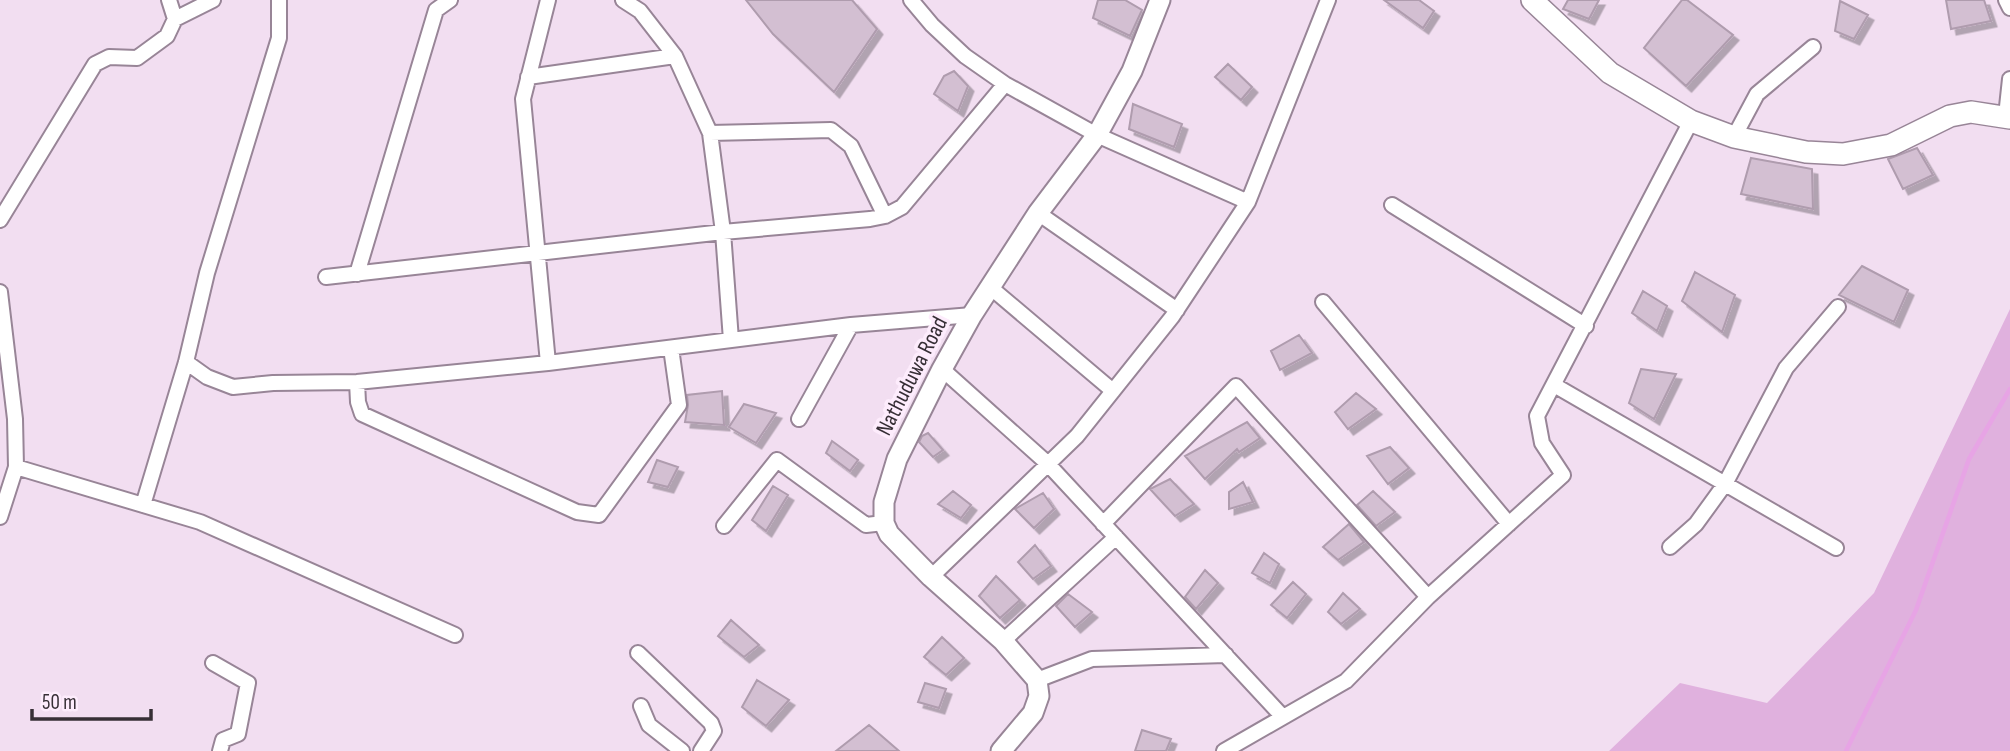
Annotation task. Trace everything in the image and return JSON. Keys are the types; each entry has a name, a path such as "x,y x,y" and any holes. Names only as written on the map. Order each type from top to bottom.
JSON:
{"main road":[{"path":"1532,0 1610,72 1691,121 1734,137 1805,152 1843,154 1891,145 1950,116 1970,112 2008,117"}],"street":[{"path":"169,0 175,19"},
{"path":"0,220 95,64 109,57 136,58 167,36 175,19 213,0"},
{"path":"143,505 186,362 207,273 279,38 279,0"},
{"path":"357,274 436,10 450,0"},
{"path":"548,0 523,99 548,363"},
{"path":"624,0 640,11 675,55 710,133 723,232 731,340"},
{"path":"911,0 932,25 965,56 1005,84 1097,135 1248,202"},
{"name":"Nathuduwa Road","path":"884,523 884,502 897,459 942,369 972,314 1038,213 1097,135 1132,71 1160,0"},
{"path":"932,576 1077,436 1177,310 1248,202 1328,0"},
{"path":"2006,0 2010,8"},
{"path":"1734,137 1757,94 1813,47"},
{"path":"528,77 675,55"},
{"path":"2008,117 2010,79"},
{"path":"326,277 885,216 902,207 1005,84"},
{"path":"1224,751 1346,681 1428,597 1563,475 1542,443 1537,416 1691,121"},
{"path":"710,133 831,130 851,146 885,216"},
{"path":"1392,205 1586,326"},
{"path":"1038,213 1177,310"},
{"path":"990,287 1113,391"},
{"path":"0,292 8,420 16,467 0,517"},
{"path":"1323,303 1509,524"},
{"path":"1670,547 1696,524 1725,484 1786,368 1838,307"},
{"path":"186,362 207,377 233,387 273,383 357,382 548,363 851,325 972,314"},
{"path":"799,419 851,325"},
{"path":"357,382 362,414 577,512 599,515 679,405 671,348"},
{"path":"942,369 1047,463 1282,716"},
{"path":"1554,385 1836,548"},
{"path":"1103,524 1236,386 1428,597"},
{"path":"724,526 777,460 866,525 884,523 889,534 1003,640 1037,680 1040,696 1033,713 1001,751"},
{"path":"16,467 200,522 455,635"},
{"path":"1003,640 1116,537"},
{"path":"638,653 711,723 715,731 701,751"},
{"path":"1037,680 1092,659 1226,655"},
{"path":"214,663 248,682 238,734 223,740 220,751"},
{"path":"641,706 649,725 682,751"}],"shaded area":[{"path":"2010,309 2010,751 1609,751 1680,683 1767,703 1874,593"}],"building":[{"path":"746,0 852,0 877,29 834,92 773,34"},
{"path":"1098,0 1125,0 1142,10 1130,36 1093,18"},
{"path":"1384,0 1419,0 1434,11 1423,28"},
{"path":"1568,0 1599,0 1589,19 1563,9"},
{"path":"1682,0 1687,0 1733,35 1686,86 1644,48"},
{"path":"1946,0 1984,0 1991,21 1951,29"},
{"path":"1840,1 1868,15 1854,39 1835,31"},
{"path":"1228,64 1252,87 1241,100 1215,77"},
{"path":"954,71 968,86 958,111 934,94 944,76"},
{"path":"1133,104 1182,124 1174,147 1129,129"},
{"path":"1917,148 1933,175 1903,189 1888,159"},
{"path":"1751,158 1812,169 1813,209 1741,194"},
{"path":"1862,266 1908,290 1894,322 1839,295"},
{"path":"1695,272 1735,295 1722,332 1682,301"},
{"path":"1643,291 1667,306 1657,331 1632,313"},
{"path":"1299,335 1312,353 1280,370 1271,351"},
{"path":"1641,369 1676,374 1654,419 1629,403"},
{"path":"722,391 724,425 685,422 687,395"},
{"path":"1356,393 1376,409 1348,429 1335,412"},
{"path":"744,404 776,413 756,443 729,427"},
{"path":"1247,422 1260,438 1239,452 1237,449 1205,479 1185,456"},
{"path":"928,433 943,450 933,457 919,442 922,436"},
{"path":"832,441 858,460 850,471 826,453"},
{"path":"1390,447 1409,468 1388,484 1367,456"},
{"path":"657,460 678,467 668,487 648,482"},
{"path":"1170,479 1194,504 1175,516 1150,489"},
{"path":"1243,482 1253,502 1229,509 1229,492"},
{"path":"773,486 788,495 766,531 752,520"},
{"path":"953,491 971,505 961,518 938,504"},
{"path":"1373,491 1395,512 1376,526 1357,505"},
{"path":"1043,493 1054,509 1034,528 1015,509"},
{"path":"1349,524 1364,542 1338,560 1323,547"},
{"path":"1035,545 1051,566 1033,579 1018,562"},
{"path":"1264,553 1279,564 1270,583 1252,573"},
{"path":"1205,570 1218,583 1196,609 1185,597"},
{"path":"996,576 1020,600 1000,618 979,596"},
{"path":"1293,582 1306,594 1287,618 1271,605"},
{"path":"1343,593 1360,609 1341,624 1328,612"},
{"path":"1068,594 1092,612 1075,627 1056,606"},
{"path":"731,620 759,645 744,657 718,636"},
{"path":"942,637 964,658 946,675 924,657"},
{"path":"757,680 789,700 766,726 742,707"},
{"path":"925,683 946,689 939,708 918,702"},
{"path":"869,725 899,751 836,751"},
{"path":"1142,730 1171,739 1166,751 1135,751"}],"waterway":[{"path":"1846,751 1916,610 1969,459 2010,389"}]}
